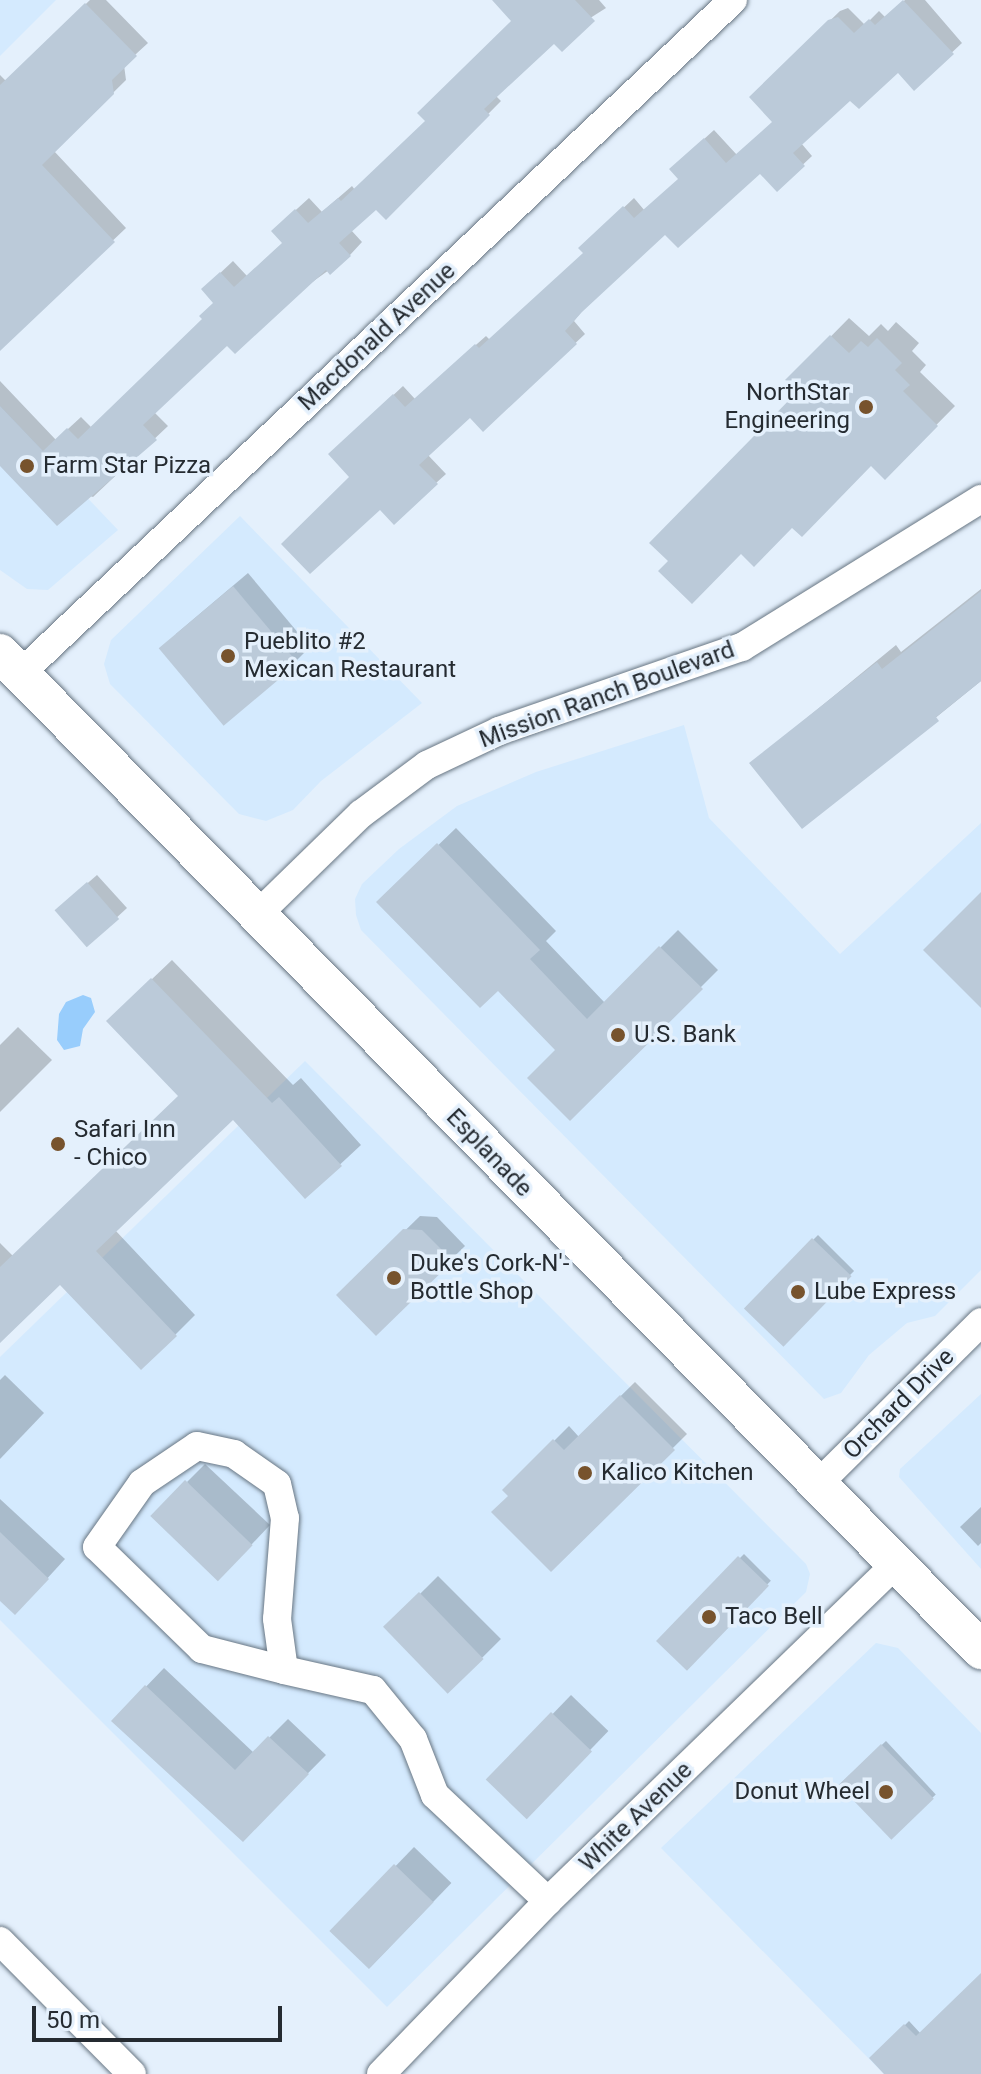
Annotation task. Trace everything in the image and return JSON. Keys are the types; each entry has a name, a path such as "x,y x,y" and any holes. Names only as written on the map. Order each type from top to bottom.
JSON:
{"main road":[{"name":"Esplanade","path":"10,663 255,917 981,1650"}],"street":[{"name":"Macdonald Avenue","path":"10,663 733,0"},
{"name":"Mission Ranch Boulevard","path":"255,917 345,828 427,765 499,731 742,647 981,499"},
{"name":"Orchard Drive","path":"817,1485 981,1322"},
{"path":"284,1670 277,1619 285,1518 277,1484 234,1454 197,1446 142,1483 97,1547 202,1649 284,1670 373,1690 413,1739 435,1795 548,1901"},
{"name":"White Avenue","path":"381,2074 548,1901 896,1564"},
{"path":"0,1941 132,2074"}],"shaded area":[{"path":"0,0 56,0 0,56"},
{"path":"0,406 118,530 48,590 27,589 0,570"},
{"path":"240,516 422,703 321,781 293,810 266,821 239,814 110,684 104,664 111,640"},
{"path":"684,725 709,818 840,954 981,823 981,1270 935,1316 907,1323 869,1355 841,1393 824,1399 361,930 356,915 355,899 362,884 399,849 457,806 536,772"},
{"path":"305,1061 806,1564 810,1574 806,1592 387,2007 0,1620 0,1357"},
{"path":"981,1394 981,1569 899,1477 900,1469"},
{"path":"876,1643 898,1648 981,1733 981,2074 884,2074 661,1848"}],"water":[{"path":"83,995 91,998 95,1012 83,1029 80,1046 64,1050 57,1040 59,1014 66,1002"}],"building":[{"path":"492,0 575,0 595,21 562,52 554,44 484,109 490,115 386,220 376,210 339,243 351,256 330,275 326,270 235,354 227,346 143,425 157,440 57,526 0,466 0,406 43,451 67,428 78,439 202,319 199,316 213,303 201,289 220,272 234,287 282,243 271,231 295,209 308,223 338,198 341,201 425,121 417,113 511,21"},
{"path":"903,0 954,54 914,91 898,73 859,109 850,101 793,153 805,166 777,192 760,174 678,248 665,235 565,331 577,344 483,432 470,418 419,465 438,484 394,525 380,510 310,574 281,544 349,477 328,454 393,394 405,407 475,344 479,348 583,253 578,248 623,206 634,218 678,179 669,169 704,138 726,163 772,122 749,97 828,20 838,17 854,33 869,19 875,25"},
{"path":"85,3 137,56 112,80 114,94 42,165 115,242 0,351 0,85"},
{"path":"830,335 849,353 861,341 868,347 877,338 902,363 895,370 910,385 903,391 938,426 885,480 871,466 802,537 792,528 754,567 741,554 692,604 658,571 668,561 649,543 797,392 785,380"},
{"name":"Pueblito #2 Mexican Restaurant","path":"233,586 298,663 224,726 159,648"},
{"path":"981,591 981,681 936,717 939,721 802,829 749,763 877,662 882,669"},
{"path":"437,843 540,950 530,959 587,1019 659,946 703,989 570,1121 527,1078 555,1050 498,991 480,1008 376,902"},
{"path":"87,882 119,919 87,947 55,910"},
{"path":"981,892 981,1008 923,950"},
{"path":"151,978 272,1103 279,1097 342,1166 305,1199 233,1120 96,1251 177,1336 141,1370 60,1285 0,1343 0,1267 178,1096 106,1021"},
{"name":"Duke's Cork-N'- Bottle Shop","path":"403,1229 422,1230 453,1261 376,1336 336,1295"},
{"name":"Lube Express","path":"812,1238 852,1276 783,1347 744,1308"},
{"name":"Kalico Kitchen","path":"620,1395 675,1450 551,1572 491,1512 508,1496 502,1490 553,1439 564,1450"},
{"path":"185,1480 253,1545 218,1581 150,1516"},
{"path":"0,1532 49,1579 15,1615 0,1601"},
{"name":"Taco Bell","path":"738,1556 769,1586 687,1671 656,1641"},
{"path":"419,1592 484,1659 448,1694 383,1627"},
{"path":"145,1685 235,1770 268,1736 309,1774 243,1842 111,1721"},
{"path":"551,1712 592,1752 527,1819 486,1780"},
{"name":"Donut Wheel","path":"881,1744 934,1799 891,1840 839,1785"},
{"path":"394,1864 434,1902 369,1969 329,1931"},
{"path":"981,1973 981,2074 884,2074 869,2058 904,2024 916,2036"}],"place":[{"name":"NorthStar Engineering","path":"866,407"},
{"name":"Farm Star Pizza","path":"27,466"},
{"name":"Pueblito #2 Mexican Restaurant","path":"228,656"},
{"name":"U.S. Bank","path":"618,1035"},
{"name":"Safari Inn - Chico","path":"58,1144"},
{"name":"Duke's Cork-N'- Bottle Shop","path":"394,1278"},
{"name":"Lube Express","path":"798,1292"},
{"name":"Kalico Kitchen","path":"585,1473"},
{"name":"Taco Bell","path":"709,1617"},
{"name":"Donut Wheel","path":"886,1792"}]}
